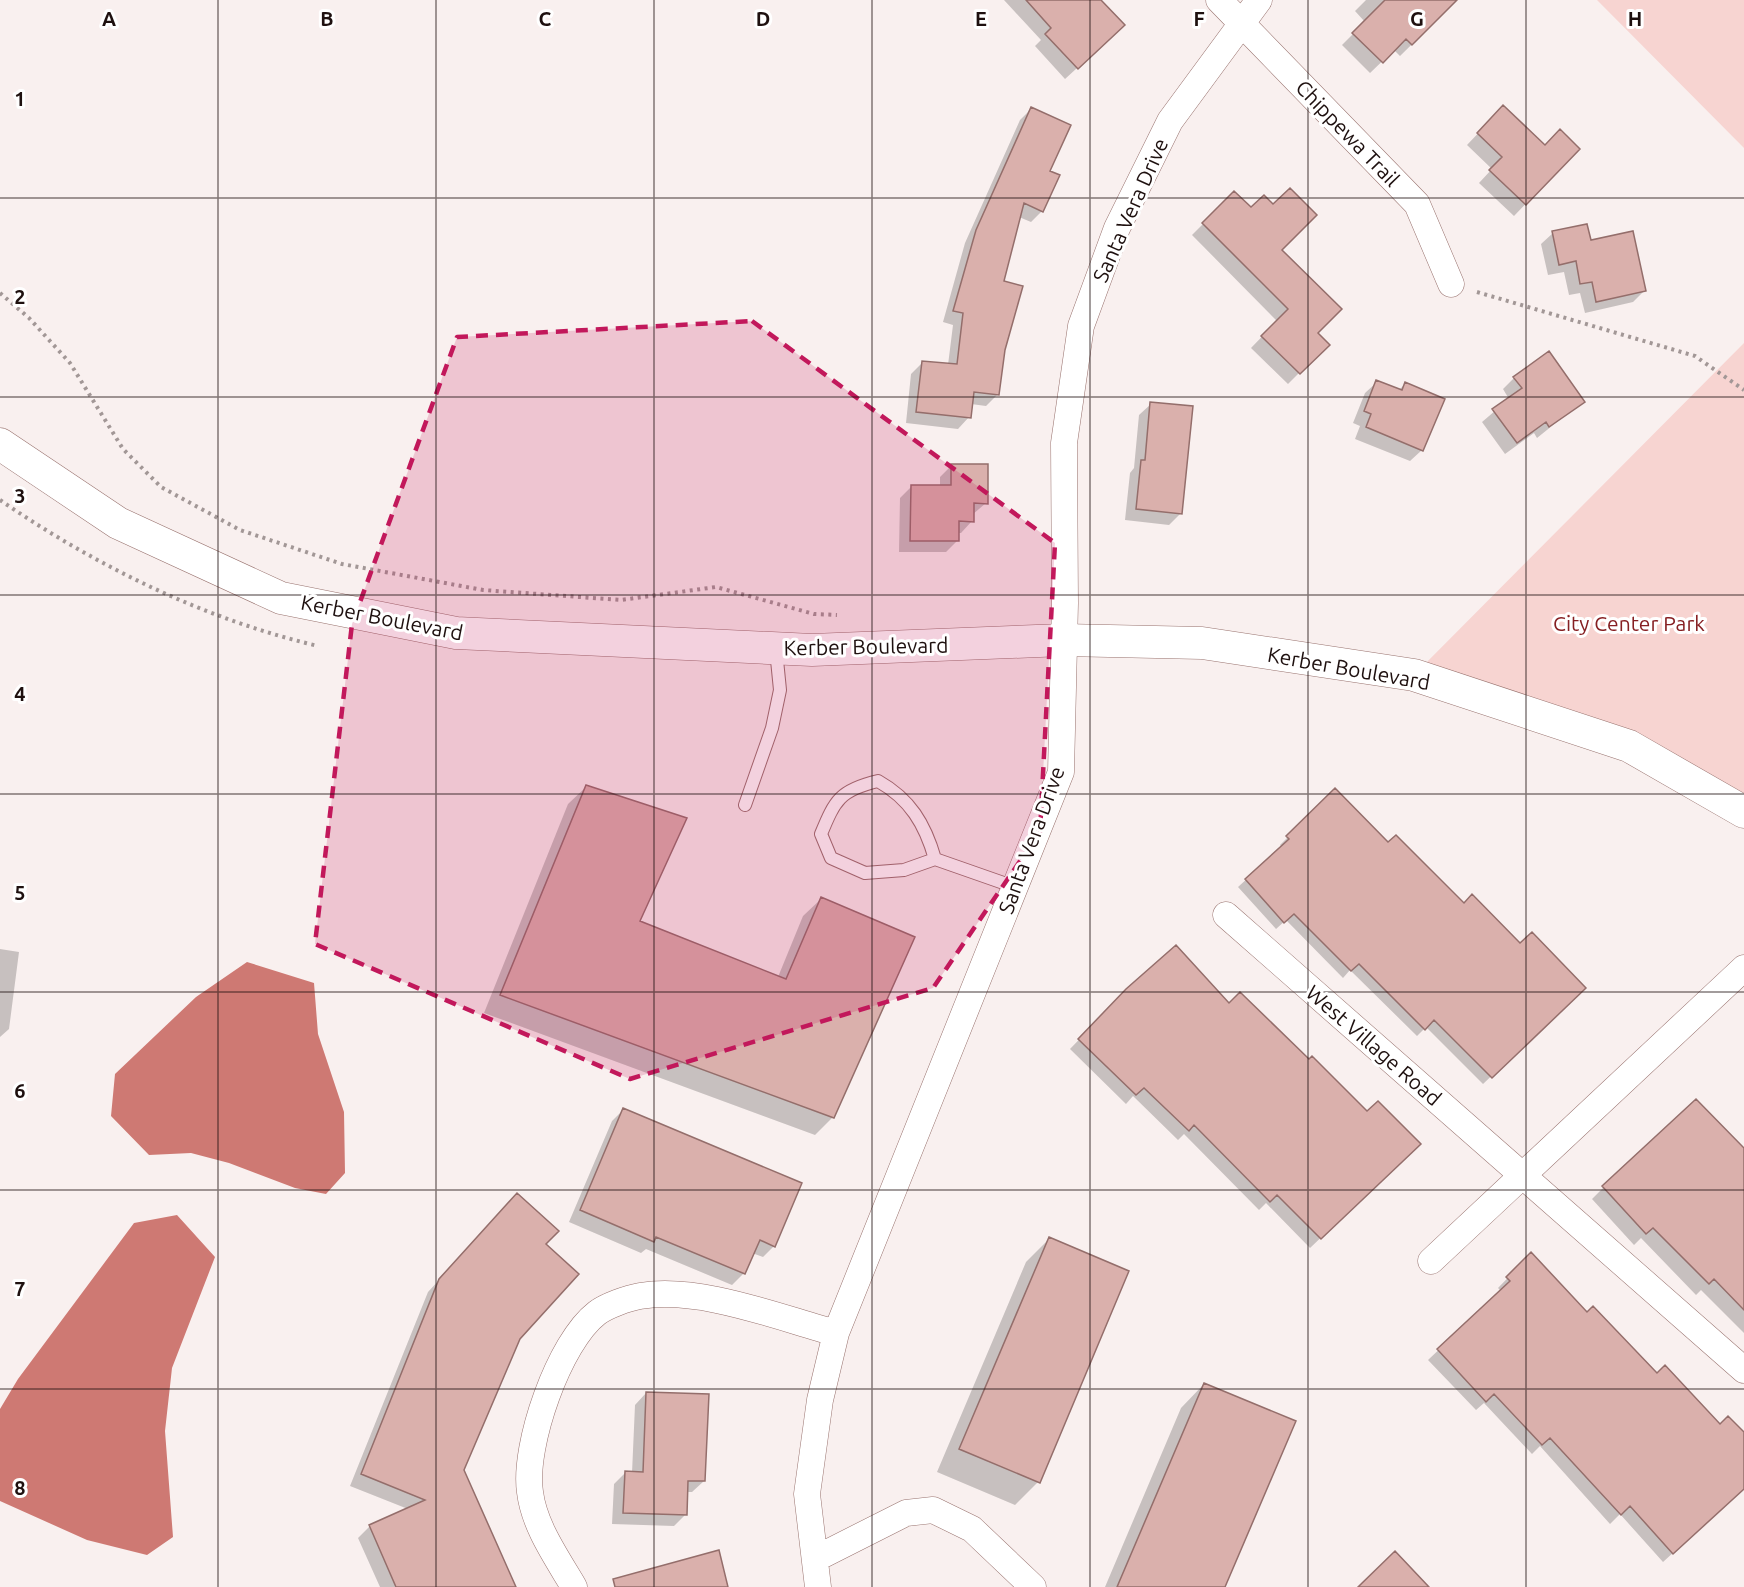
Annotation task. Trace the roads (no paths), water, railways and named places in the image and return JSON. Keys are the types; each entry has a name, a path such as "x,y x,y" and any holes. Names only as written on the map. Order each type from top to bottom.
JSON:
{"street":[{"name":"Chippewa Trail","path":"1219,0 1418,204 1451,284"},
{"name":"Santa Vera Drive","path":"818,1587 807,1494 820,1400 836,1333 1061,772 1064,443 1081,326 1117,228 1170,121 1259,0"},
{"name":"Kerber Boulevard","path":"0,444 118,523 281,598 456,633 776,649 812,650 1063,640 1202,643 1414,675 1629,746 1744,812"},
{"name":"West Village Road","path":"1226,915 1744,1370"},
{"path":"1431,1261 1744,968"},
{"path":"574,1587 545,1537 530,1493 530,1452 547,1395 570,1346 597,1313 638,1296 679,1295 718,1301 836,1333"},
{"path":"815,1559 906,1513 933,1510 972,1529 1033,1587"}],"lane":[{"path":"745,805 772,728 780,690 776,649"},
{"path":"935,859 917,813 894,790 878,781 859,786 835,801 820,834 831,858 865,873 904,870 935,859 1014,887"}],"park label":[{"name":"City Center Park","path":"1629,623"}]}
